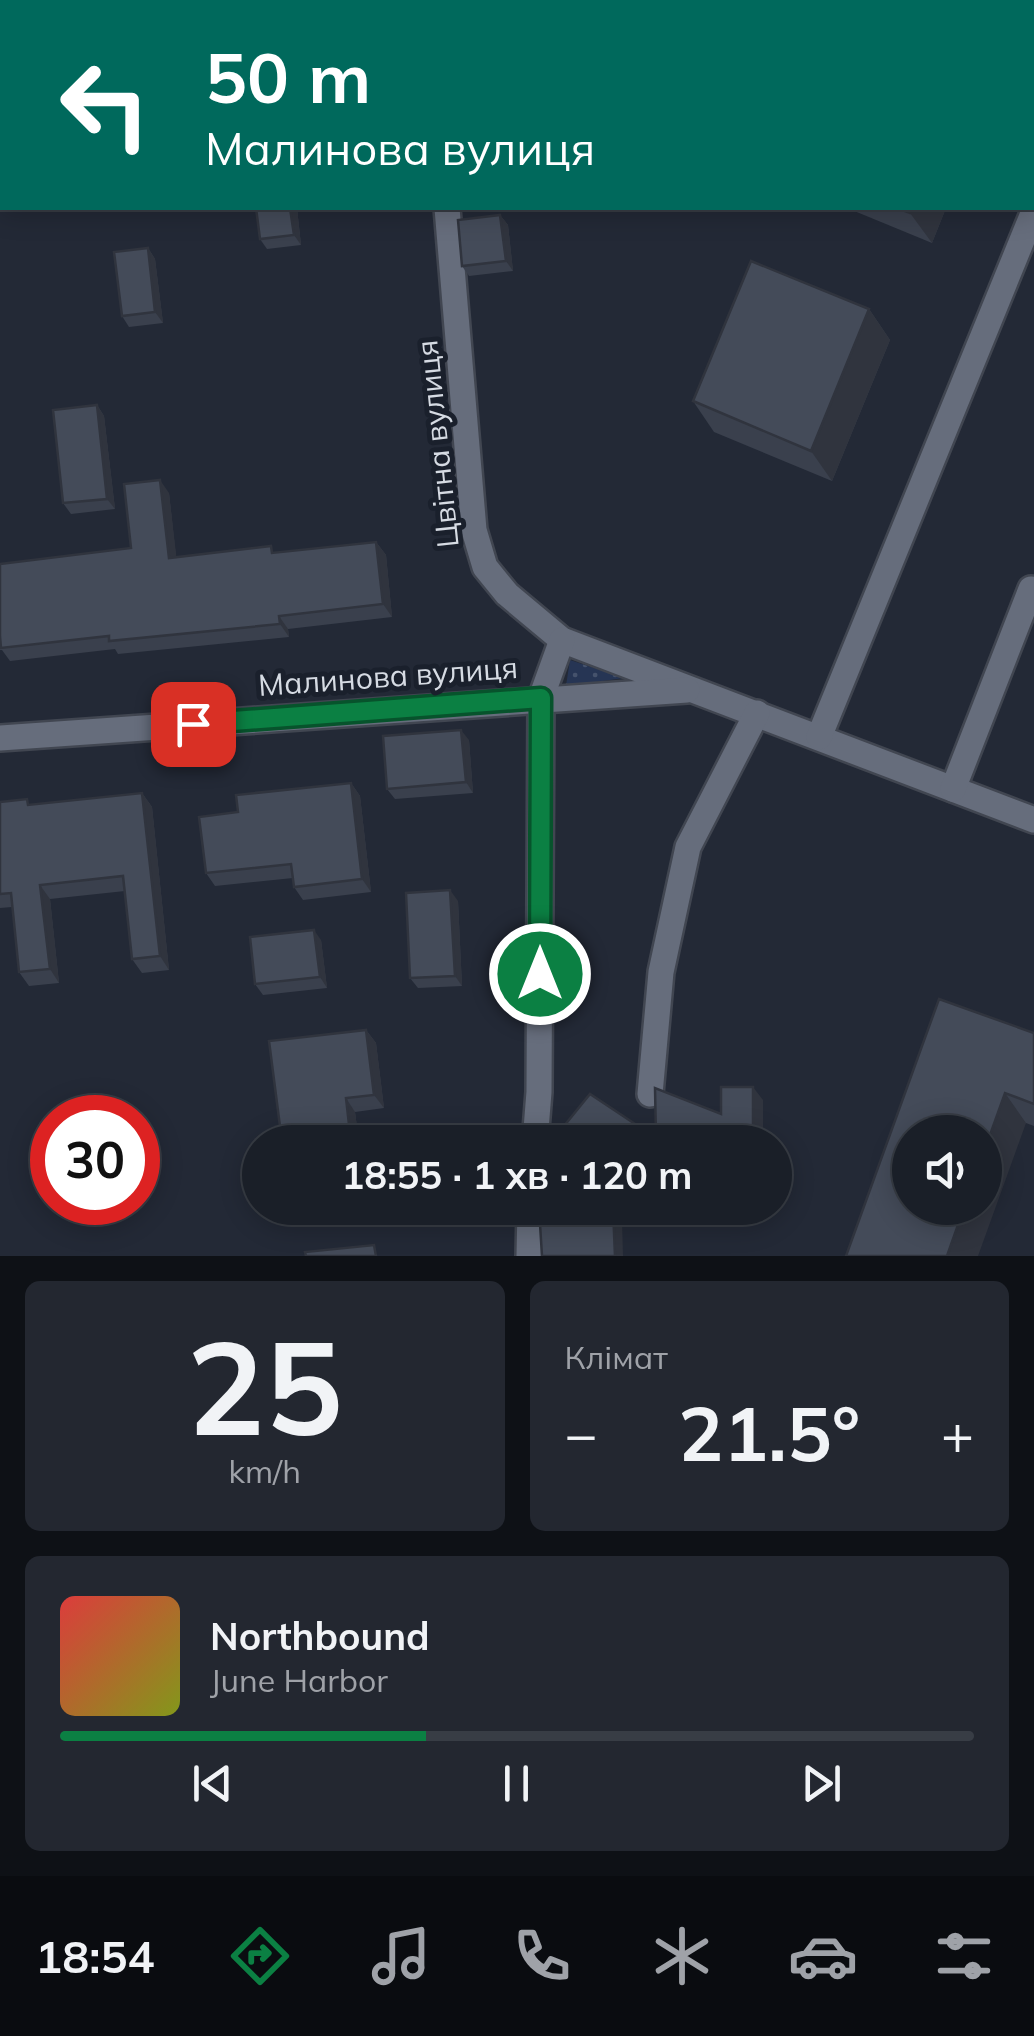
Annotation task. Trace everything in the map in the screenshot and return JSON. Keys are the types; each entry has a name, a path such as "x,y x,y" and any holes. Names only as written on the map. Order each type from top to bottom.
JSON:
{"street":[{"name":"Цвітна вулиця","path":"447,210 474,530 486,567 507,594 562,640 1034,820"},
{"path":"819,737 1034,211"},
{"path":"953,789 1031,589"},
{"path":"537,1125 541,698 562,640"},
{"name":"Малинова вулиця","path":"0,738 696,689"},
{"path":"650,1094 661,972 688,847 757,713"},
{"path":"529,1256 530,1225"}],"shaded area":[{"path":"570,660 624,678 566,686"}],"building":[{"path":"256,210 290,210 294,235 260,239"},
{"path":"500,215 506,261 462,266 458,220"},
{"path":"148,248 155,312 122,316 114,252"},
{"path":"751,261 869,309 811,451 693,401"},
{"path":"97,405 107,499 63,503 53,410"},
{"path":"160,480 169,558 271,546 272,553 376,542 383,604 279,616 280,624 1,648 0,564 131,548 124,484"},
{"path":"461,730 466,782 387,789 383,736"},
{"path":"351,783 362,879 294,887 291,864 206,873 199,817 238,812 236,795"},
{"path":"142,793 160,956 132,959 123,876 40,885 50,969 19,972 11,893 0,894 0,802 27,799 28,805"},
{"path":"450,890 455,976 410,978 406,893"},
{"path":"314,930 320,977 255,984 250,937"},
{"path":"939,999 1034,1033 1034,1104 1005,1093 997,1115 897,1115"},
{"path":"366,1030 374,1095 346,1098 349,1125 280,1125 269,1041"},
{"path":"721,1087 753,1087 753,1125 656,1125 655,1088 721,1114"},
{"path":"590,1094 636,1125 565,1125"},
{"path":"892,1129 892,1225 958,1225 947,1256 846,1256"},
{"path":"540,1225 614,1225 615,1256 542,1256"},
{"path":"374,1245 376,1256 306,1256 305,1252"}],"route":[{"path":"193,724 541,698 540,974"}]}
